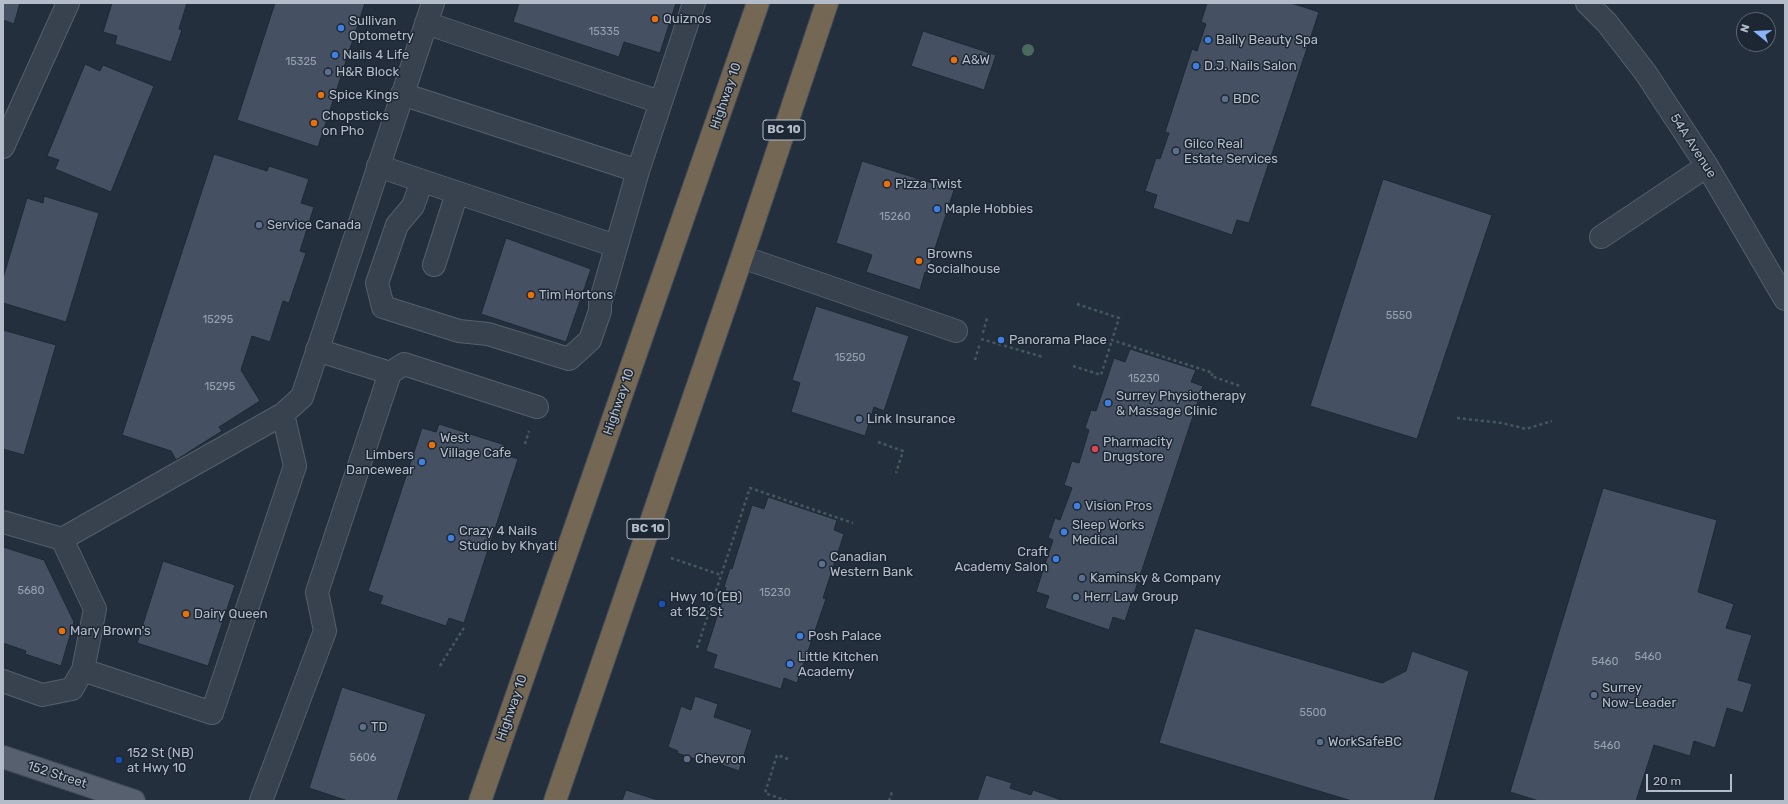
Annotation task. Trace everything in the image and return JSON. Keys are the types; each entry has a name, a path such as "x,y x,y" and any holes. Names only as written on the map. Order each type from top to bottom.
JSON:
{"highway":[{"name":"Highway 10","path":"480,801 758,3"},
{"name":"BC 10","path":"554,801 742,256 827,3"}],"main road":[{"name":"152 Street","path":"3,757 134,801"}],"street":[{"path":"3,147 68,3"},
{"path":"3,522 62,539 283,414 302,397 433,3"},
{"path":"422,181 413,206 397,225 377,283 384,307 459,331 488,334 569,359 590,340 600,311 600,303 638,171 694,3"},
{"name":"54A Avenue","path":"1587,3 1607,23 1645,72 1706,166 1785,299"},
{"path":"426,24 660,102"},
{"path":"402,94 638,171"},
{"path":"378,166 616,246"},
{"path":"1601,237 1706,166"},
{"path":"434,265 457,193"},
{"path":"742,256 956,331"},
{"path":"317,350 390,373"},
{"path":"261,801 325,631 317,592 390,373 404,364 537,407"},
{"path":"83,670 212,713 295,466 283,414"},
{"path":"3,681 42,695 72,689 83,670 95,609 62,539"}],"path":[{"path":"1073,366 1101,375 1119,318 1077,304"},
{"path":"981,339 1044,357"},
{"path":"1112,340 1213,373 1211,376 1240,386"},
{"path":"1457,418 1502,423 1526,429 1552,421"},
{"path":"878,442 903,451 896,473"},
{"path":"697,648 750,488 854,522"},
{"path":"671,558 721,575"},
{"path":"440,666 465,626"},
{"path":"787,801 765,794 777,755 788,759"},
{"path":"889,801 892,792"}],"building":[{"path":"3,3 20,3 14,24 3,20"},
{"path":"112,3 187,3 179,29 182,30 171,62 115,44 117,36 103,32"},
{"path":"275,3 365,3 318,147 237,120"},
{"path":"519,3 676,3 660,53 624,42 619,57 513,22"},
{"path":"1207,3 1291,3 1319,12 1249,223 1237,220 1232,235 1153,208 1157,195 1145,191 1156,158 1160,159 1169,133 1165,132 1192,49 1197,51 1206,24 1201,22"},
{"name":"A&W","path":"923,31 996,55 984,90 911,66"},
{"path":"85,64 100,71 103,65 154,86 111,192 55,169 59,160 47,156"},
{"path":"214,154 267,171 269,166 309,179 301,203 314,207 300,251 306,253 289,303 283,301 270,342 252,336 241,370 260,401 219,427 222,431 176,460 171,451 122,435"},
{"path":"862,161 954,190 920,290 866,272 872,255 836,243"},
{"path":"1383,179 1492,215 1417,439 1310,406"},
{"path":"44,196 99,213 66,322 3,303 3,278 27,198 43,203"},
{"path":"506,238 591,269 566,342 481,314"},
{"path":"816,306 909,336 884,411 874,407 865,436 791,412 800,383 792,380"},
{"path":"3,330 56,345 24,455 3,449"},
{"path":"1130,349 1196,370 1191,382 1203,386 1125,621 1113,617 1109,630 1045,608 1049,596 1036,592 1053,540 1048,538 1055,518 1060,520 1072,488 1064,485 1072,461 1079,463 1089,430 1085,428 1091,410 1096,411 1114,358 1125,362"},
{"path":"439,424 505,445 502,454 518,459 464,623 449,618 446,626 380,604 383,596 368,591 422,428 436,432"},
{"path":"1603,488 1717,520 1698,592 1734,604 1726,628 1752,635 1738,680 1752,684 1743,713 1727,708 1715,748 1694,741 1690,756 1654,745 1636,801 1539,801 1510,792"},
{"path":"768,497 837,520 834,530 844,534 823,598 826,599 797,683 784,678 781,689 713,668 717,655 706,651 726,588 724,587 730,568 732,569 752,505 764,509"},
{"path":"3,547 44,560 74,622 61,666 25,654 26,651 3,643"},
{"name":"Dairy Queen","path":"163,561 235,585 208,666 137,643"},
{"path":"1195,628 1382,683 1406,671 1412,651 1469,671 1434,801 1352,801 1159,743"},
{"path":"342,687 426,714 397,801 348,801 309,788"},
{"path":"695,696 718,704 714,717 752,730 739,771 711,761 710,764 677,753 678,751 668,747 681,706 691,710"},
{"path":"986,775 1012,783 1010,788 1031,795 1033,790 1064,801 977,801"},
{"path":"626,790 661,801 622,801"}],"place":[{"name":"Quiznos","path":"655,19"},
{"name":"Sullivan Optometry","path":"341,28"},
{"name":"Bally Beauty Spa","path":"1208,40"},
{"name":"Nails 4 Life","path":"335,55"},
{"name":"A&W","path":"954,60"},
{"name":"D.J. Nails Salon","path":"1196,66"},
{"name":"H&R Block","path":"328,72"},
{"name":"Spice Kings","path":"321,95"},
{"name":"BDC","path":"1225,99"},
{"name":"Chopsticks on Pho","path":"314,123"},
{"name":"Gilco Real Estate Services","path":"1176,151"},
{"name":"Pizza Twist","path":"887,184"},
{"name":"Maple Hobbies","path":"937,209"},
{"name":"Service Canada","path":"259,225"},
{"name":"Browns Socialhouse","path":"919,261"},
{"name":"Tim Hortons","path":"531,295"},
{"name":"Panorama Place","path":"1001,340"},
{"name":"Surrey Physiotherapy & Massage Clinic","path":"1108,403"},
{"name":"Link Insurance","path":"859,419"},
{"name":"West Village Cafe","path":"432,445"},
{"name":"Pharmacity Drugstore","path":"1095,449"},
{"name":"Limbers Dancewear","path":"422,462"},
{"name":"Vision Pros","path":"1077,506"},
{"name":"Sleep Works Medical","path":"1064,532"},
{"name":"Crazy 4 Nails Studio by Khyati","path":"451,538"},
{"name":"Craft Academy Salon","path":"1056,559"},
{"name":"Canadian Western Bank","path":"822,564"},
{"name":"Kaminsky & Company","path":"1082,578"},
{"name":"Herr Law Group","path":"1076,597"},
{"name":"Hwy 10 (EB) at 152 St","path":"662,604"},
{"name":"Dairy Queen","path":"186,614"},
{"name":"Mary Brown's","path":"62,631"},
{"name":"Posh Palace","path":"800,636"},
{"name":"Little Kitchen Academy","path":"790,664"},
{"name":"Surrey Now-Leader","path":"1594,695"},
{"name":"TD","path":"363,727"},
{"name":"WorkSafeBC","path":"1320,742"},
{"name":"Chevron","path":"687,759"},
{"name":"152 St (NB) at Hwy 10","path":"119,760"}]}
